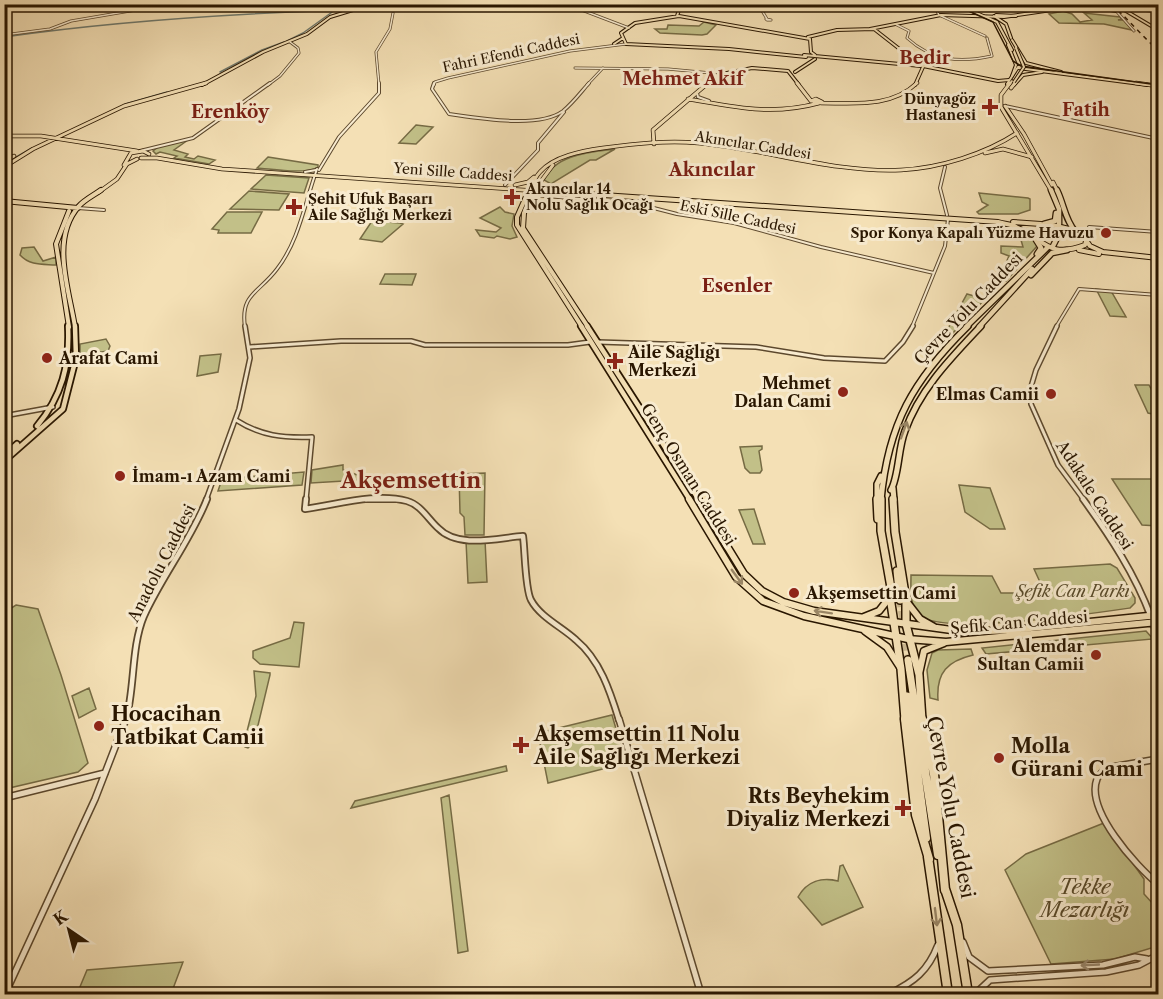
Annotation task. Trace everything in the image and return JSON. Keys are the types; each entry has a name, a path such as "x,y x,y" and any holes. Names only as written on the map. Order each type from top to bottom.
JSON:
{"highway":[{"path":"959,4 999,20 1017,17"},
{"path":"959,4 986,15 1017,17"},
{"path":"999,20 1027,64 1061,72"},
{"path":"999,20 1011,35 1013,49 1024,67 1012,80"},
{"path":"999,20 1008,45 1013,49"},
{"path":"1023,75 1024,71 1019,67 1006,90 1005,106 1062,197 1068,223 1076,231"},
{"path":"1053,73 1035,72 1023,75 1000,95 1000,103 1057,202 1061,226"},
{"path":"1042,176 1053,200 1056,215 1055,221 1043,224"},
{"path":"1048,177 1062,206 1061,226"},
{"name":"Çevre Yolu Caddesi","path":"897,599 893,488 900,441 915,406 933,378 1050,247 1061,226"},
{"path":"1002,291 1040,251 1040,246 1033,238"},
{"name":"Çevre Yolu Caddesi","path":"897,599 876,508 877,484 883,473 893,429 911,392 934,361 1002,291 1050,247"},
{"path":"1010,293 1052,254 1067,250"},
{"path":"897,599 892,622 903,663"},
{"path":"897,599 919,675 923,727 934,774 945,890"},
{"name":"Çevre Yolu Caddesi","path":"903,663 948,994"},
{"name":"Çevre Yolu Caddesi","path":"903,663 945,890 957,925 968,994"}],"main road":[{"path":"353,8 362,6 370,10 525,4"},
{"path":"496,5 532,4"},
{"path":"679,17 682,4"},
{"path":"1049,13 1073,4"},
{"path":"1079,4 1098,8"},
{"path":"1079,4 1110,8 1116,11"},
{"path":"4,166 40,141 51,139 128,104 205,84 263,52 307,34 330,17 362,6"},
{"path":"4,162 40,141 62,134 134,100 201,85 256,54 303,35 331,14 362,6"},
{"path":"1049,13 1079,8 1110,8"},
{"path":"999,20 1032,13 1110,8"},
{"path":"1123,9 1158,12"},
{"path":"1123,9 1158,30"},
{"path":"950,15 986,15"},
{"path":"627,43 623,32 628,27 638,23 679,17 808,39 837,31 877,31 895,24 932,16 986,15"},
{"path":"869,30 932,16"},
{"path":"679,17 808,39"},
{"path":"689,98 775,113 790,111 819,101 866,102 883,99 905,90 914,83 917,73 906,56 869,30"},
{"path":"877,31 922,68"},
{"path":"612,44 624,38 642,43"},
{"path":"791,71 798,67 807,56 808,39"},
{"path":"808,39 811,52 816,57"},
{"path":"627,43 719,48 913,67 997,82 1012,80 1016,63 1008,45"},
{"path":"627,43 719,48"},
{"path":"1013,49 1019,67"},
{"path":"653,144 651,137 653,130 697,93 713,74 754,67 791,71 816,57"},
{"path":"1019,67 1158,85"},
{"path":"1019,67 1118,81"},
{"path":"708,102 774,111 804,106 811,101 884,101 913,87 919,80 922,68"},
{"path":"791,71 819,101"},
{"path":"791,71 811,101"},
{"path":"1048,73 1158,85"},
{"path":"651,137 656,124 710,80 713,74"},
{"path":"997,82 1006,90"},
{"path":"860,170 935,166 1007,141 1017,133"},
{"path":"62,134 63,141"},
{"path":"4,137 63,141 139,158 158,158 222,169 304,173"},
{"path":"635,143 651,137 671,142"},
{"path":"40,141 51,139 138,151 224,167 316,174"},
{"name":"Akıncılar Caddesi","path":"663,144 671,142 727,146 860,170"},
{"name":"Akıncılar Caddesi","path":"533,189 542,173 556,160 572,153 635,143 642,144"},
{"name":"Akıncılar Caddesi","path":"542,173 556,163 576,155 642,144 695,144 851,172 899,172 945,167 1001,149"},
{"path":"996,145 1003,146 1001,149 1032,157"},
{"path":"128,156 138,151"},
{"path":"4,456 39,424 59,398 70,347 68,310 56,239 74,209 115,178 128,161 149,153"},
{"path":"128,156 128,161"},
{"path":"512,186 528,182 542,173 545,183"},
{"name":"Yeni Sille Caddesi","path":"316,174 512,186"},
{"name":"Yeni Sille Caddesi","path":"316,174 505,185 533,189 1043,224 1063,226 1076,231"},
{"path":"512,186 522,191 528,199"},
{"path":"550,186 557,189"},
{"path":"533,189 557,189"},
{"name":"Genç Osman Caddesi","path":"533,189 517,217 519,231 677,478 736,577 763,601 792,613 883,634"},
{"name":"Genç Osman Caddesi","path":"528,199 522,219 523,228 751,582 762,591 783,602 814,611 881,620"},
{"path":"4,201 74,209"},
{"path":"4,461 61,409 76,358 77,341 62,241 74,209"},
{"name":"Yeni Sille Caddesi","path":"948,217 1010,224 1033,238"},
{"path":"1043,224 1031,228 1033,238 1048,247 1094,251 1119,258 1158,260"},
{"path":"1076,231 1094,251"},
{"path":"1074,250 1084,246 1086,241"},
{"path":"53,407 61,409"},
{"path":"49,412 54,414 61,409"},
{"path":"858,618 879,611 897,599 920,619 944,631"},
{"path":"1156,619 1158,638"},
{"name":"Şefik Can Caddesi","path":"881,620 944,631 966,632 1156,619"},
{"name":"Şefik Can Caddesi","path":"883,634 908,639 949,642 1156,619"},
{"path":"858,628 886,647 903,663"},
{"path":"919,675 924,651 949,642"}],"street":[{"path":"4,35 52,28 67,25 70,22 171,4"},
{"path":"765,4 762,9 767,19 771,20"},
{"path":"895,24 909,31 907,38 918,50 936,58 970,60 990,56 992,52 986,37 942,15 934,4"},
{"path":"1118,4 1123,9"},
{"path":"567,5 628,27"},
{"path":"1116,11 1134,31"},
{"name":"Anadolu Caddesi","path":"5,994 106,773 123,729 132,697 135,653 143,618 203,508 236,420 245,383 250,347 243,313 245,303 277,268 303,216 316,174 341,135 379,93 377,78 381,64 376,52 388,35 393,22 393,13"},
{"path":"765,15 771,20"},
{"path":"138,151 193,138 280,76 299,53 298,48 290,42"},
{"path":"612,44 627,43"},
{"name":"Fahri Efendi Caddesi","path":"563,112 552,116 511,122 456,117 445,111 431,86 436,81 448,78 612,44"},
{"path":"575,68 677,70 713,74"},
{"path":"505,185 538,150 538,144 563,112 604,68"},
{"path":"697,93 698,98 708,102"},
{"path":"685,103 708,102"},
{"path":"1005,106 1018,111"},
{"path":"1010,113 1010,110 1018,111 1158,139"},
{"path":"149,153 155,147"},
{"path":"598,342 756,347 824,358 885,361 899,349 917,320 949,236 948,217 940,188 945,167"},
{"path":"304,173 316,174"},
{"name":"Eski Sille Caddesi","path":"533,189 638,204 734,224 934,273"},
{"path":"74,209 102,210"},
{"path":"1089,227 1158,232"},
{"name":"Adakale Caddesi","path":"1156,619 1124,561 1049,448 1039,417 1031,404 1030,390 1036,370 1058,323 1079,289 1158,295"},
{"path":"250,347 341,342 411,341 425,345 567,345 590,342"},
{"path":"4,416 53,407"},
{"path":"28,411 49,412"},
{"path":"236,420 252,432 268,438 312,437 304,509 389,499 404,500 416,504 444,534 452,538 462,540 523,536 530,599 539,611 578,641 596,663 609,686 701,994"},
{"path":"1158,759 1106,768 1097,779 1096,790 1101,809 1121,843 1142,871 1158,884"},
{"path":"4,798 106,773"},
{"path":"957,925 969,957 988,971 1102,964 1135,957 1147,959"},
{"path":"889,994 924,975 939,941"},
{"path":"975,994 990,981 1106,972 1139,965 1158,955"}],"green space":[{"path":"1063,11 1072,14 1080,22 1092,20 1084,13 1120,17 1121,19 1118,20 1125,20 1132,30 1104,24 1059,23 1049,14"},
{"path":"704,22 716,25 707,34 702,35 660,33 655,29 667,29 668,25 699,26"},
{"path":"416,125 433,127 416,144 399,143"},
{"path":"188,140 174,150 188,154 185,157 194,159 198,156 215,160 209,164 174,158 177,156 160,152 156,154 153,151 158,147"},
{"path":"615,149 596,160 590,160 551,184 544,180 549,171 565,160 585,153"},
{"path":"268,157 318,165 318,167 306,171 257,168"},
{"path":"266,175 309,178 304,193 251,189"},
{"path":"249,191 289,194 279,210 230,209"},
{"path":"979,193 1028,198 1030,199 1030,210 1018,214 979,214 977,212 988,205 982,202"},
{"path":"500,207 505,212 514,214 512,226 517,237 510,239 480,236 476,230 496,232 501,228 480,218"},
{"path":"227,212 262,212 251,233 218,233 219,230 212,229"},
{"path":"372,221 403,224 382,242 360,239"},
{"path":"1004,224 1027,235 1038,245 1006,281 999,278 1009,256 1001,253 1001,246 1023,247 1019,233 1009,231 1002,226"},
{"path":"34,247 43,261 56,257 56,265 32,263 20,255 22,248"},
{"path":"385,274 416,274 412,285 380,284"},
{"path":"1096,289 1111,291 1126,317 1110,316"},
{"path":"967,294 985,299 952,334 945,334"},
{"path":"106,339 110,346 108,351 80,355 80,344"},
{"path":"221,354 218,372 197,376 200,356"},
{"path":"1135,385 1149,385 1158,402 1158,415 1148,413"},
{"path":"762,446 759,451 762,470 760,473 750,473 745,468 740,447"},
{"path":"343,465 343,470 363,477 361,480 311,483 312,470"},
{"path":"304,472 302,485 218,491 222,479"},
{"path":"485,473 484,535 465,535 464,517 460,513 459,474"},
{"path":"1112,479 1152,479 1158,489 1158,526 1142,525"},
{"path":"959,485 990,488 1005,529 990,529 965,512"},
{"path":"754,509 765,544 753,544 739,510"},
{"path":"485,540 487,582 468,583 466,541"},
{"name":"Şefik Can Parkı","path":"1110,564 1117,568 1135,598 1135,603 1130,608 1020,621 956,623 933,621 919,615 912,601 911,575 992,576 1001,593 1045,593 1034,569"},
{"path":"16,605 38,609 88,763 78,772 5,789 5,612"},
{"path":"294,622 304,623 299,667 260,664 253,658 253,651 290,638"},
{"path":"1146,631 1153,639 986,654 982,648"},
{"path":"971,649 973,655 950,664 945,669 939,682 938,700 930,698 927,670 932,653 938,650"},
{"path":"254,671 270,673 270,675 254,742 248,748 245,747 245,739 256,696"},
{"path":"89,688 96,709 79,718 72,696"},
{"path":"612,715 626,763 548,783 538,733"},
{"path":"506,766 507,771 351,808 355,801"},
{"path":"449,795 468,951 458,953 441,798"},
{"name":"Tekke Mezarlığı","path":"1104,823 1144,879 1144,894 1154,905 1158,905 1158,946 1115,959 1051,964 1005,870 1026,854"},
{"path":"843,865 863,907 822,925 798,897 806,887 815,882 838,881 840,866"},
{"path":"183,962 171,994 77,994 87,970"}],"waterway":[{"path":"380,8 439,4"},
{"path":"4,37 171,19 335,10"},
{"path":"287,41 303,33 335,10"},
{"path":"335,10 339,10"},
{"path":"220,72 262,50 284,42"},
{"path":"125,104 167,92"},
{"path":"4,164 32,148"}],"tunnel":[{"path":"1109,9 1124,10"},
{"path":"986,15 997,20"},
{"path":"1020,64 1036,70"},
{"path":"900,600 908,660"}],"tram line":[{"path":"953,4 993,22 1013,61 1021,66 1158,85"}],"railway":[{"path":"1112,4 1158,51"}],"place":[{"name":"Dünyagöz Hastanesi","path":"990,107"},
{"name":"Akıncılar 14 Nolu Sağlık Ocağı","path":"512,197"},
{"name":"Şehit Ufuk Başarı Aile Sağlığı Merkezi","path":"294,207"},
{"name":"Spor Konya Kapalı Yüzme Havuzu","path":"1106,233"},
{"name":"Arafat Cami","path":"47,358"},
{"name":"Aile Sağlığı Merkezi","path":"615,361"},
{"name":"Mehmet Dalan Cami","path":"843,392"},
{"name":"Elmas Camii","path":"1051,394"},
{"name":"İmam-ı Azam Cami","path":"120,476"},
{"name":"Akşemsettin Cami","path":"794,593"},
{"name":"Alemdar Sultan Camii","path":"1096,655"},
{"name":"Hocacihan Tatbikat Camii","path":"99,726"},
{"name":"Akşemsettin 11 Nolu Aile Sağlığı Merkezi","path":"521,745"},
{"name":"Molla Gürani Cami","path":"999,758"},
{"name":"Rts Beyhekim Diyaliz Merkezi","path":"903,808"}],"district":[{"name":"Bedir","path":"925,58"},
{"name":"Mehmet Akif","path":"683,79"},
{"name":"Fatih","path":"1086,110"},
{"name":"Erenköy","path":"230,112"},
{"name":"Akıncılar","path":"712,170"},
{"name":"Esenler","path":"737,286"},
{"name":"Akşemsettin","path":"411,480"}]}
